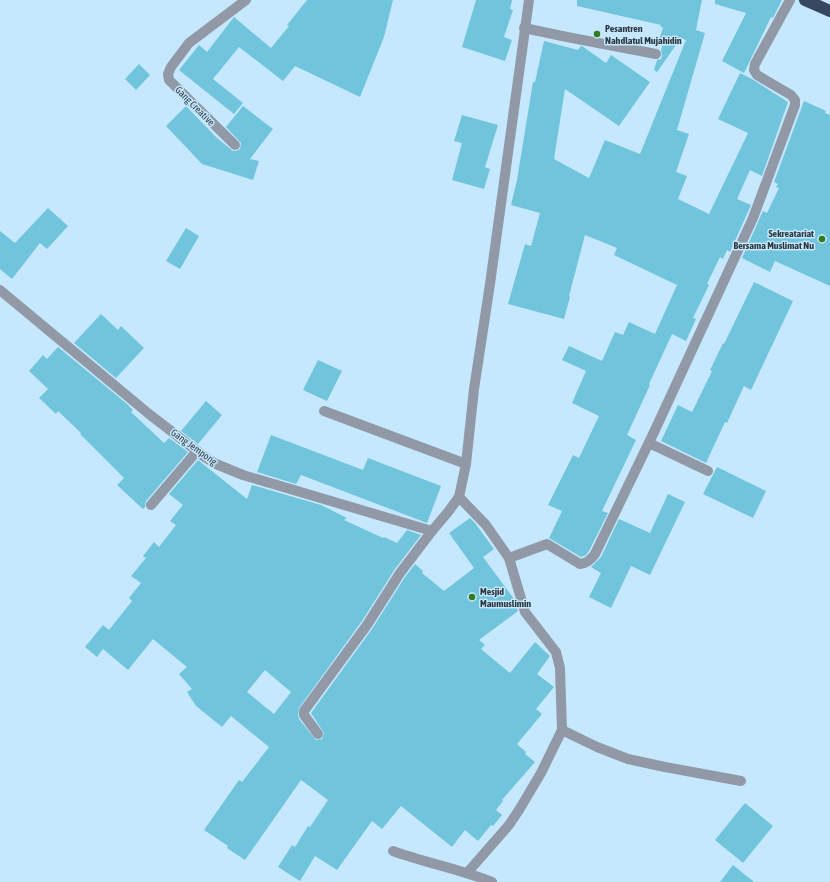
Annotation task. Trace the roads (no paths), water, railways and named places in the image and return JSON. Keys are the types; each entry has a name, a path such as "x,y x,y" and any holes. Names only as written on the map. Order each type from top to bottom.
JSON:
{"highway":[{"path":"805,0 830,11"}],"street":[{"path":"318,734 304,715 304,711 366,625 400,573 459,496 466,464 474,389 529,0"},
{"path":"509,558 547,544 580,564 591,560 595,554 753,218 795,105 791,95 757,75 754,70 755,64 790,0"},
{"name":"Gang Creative","path":"235,145 169,80 168,74 171,67 189,43 242,1"},
{"path":"524,28 567,38 656,54"},
{"name":"Gang Jempong","path":"0,290 149,414 216,464 244,475 432,532"},
{"path":"324,410 466,464"},
{"path":"648,443 708,471"},
{"path":"151,505 197,451"},
{"path":"459,496 486,524 509,558 525,612 556,652 560,668 562,730 541,773 519,810 509,825 467,873"},
{"path":"562,730 597,747 628,759 741,781"},
{"path":"394,851 411,858 467,873 492,882"}],"place":[{"name":"Pesantren Nahdlatul Mujahidin","path":"597,34"},
{"name":"Sekreatariat Bersama Muslimat Nu","path":"822,239"},
{"name":"Mesjid Maumuslimin","path":"472,597"}]}
